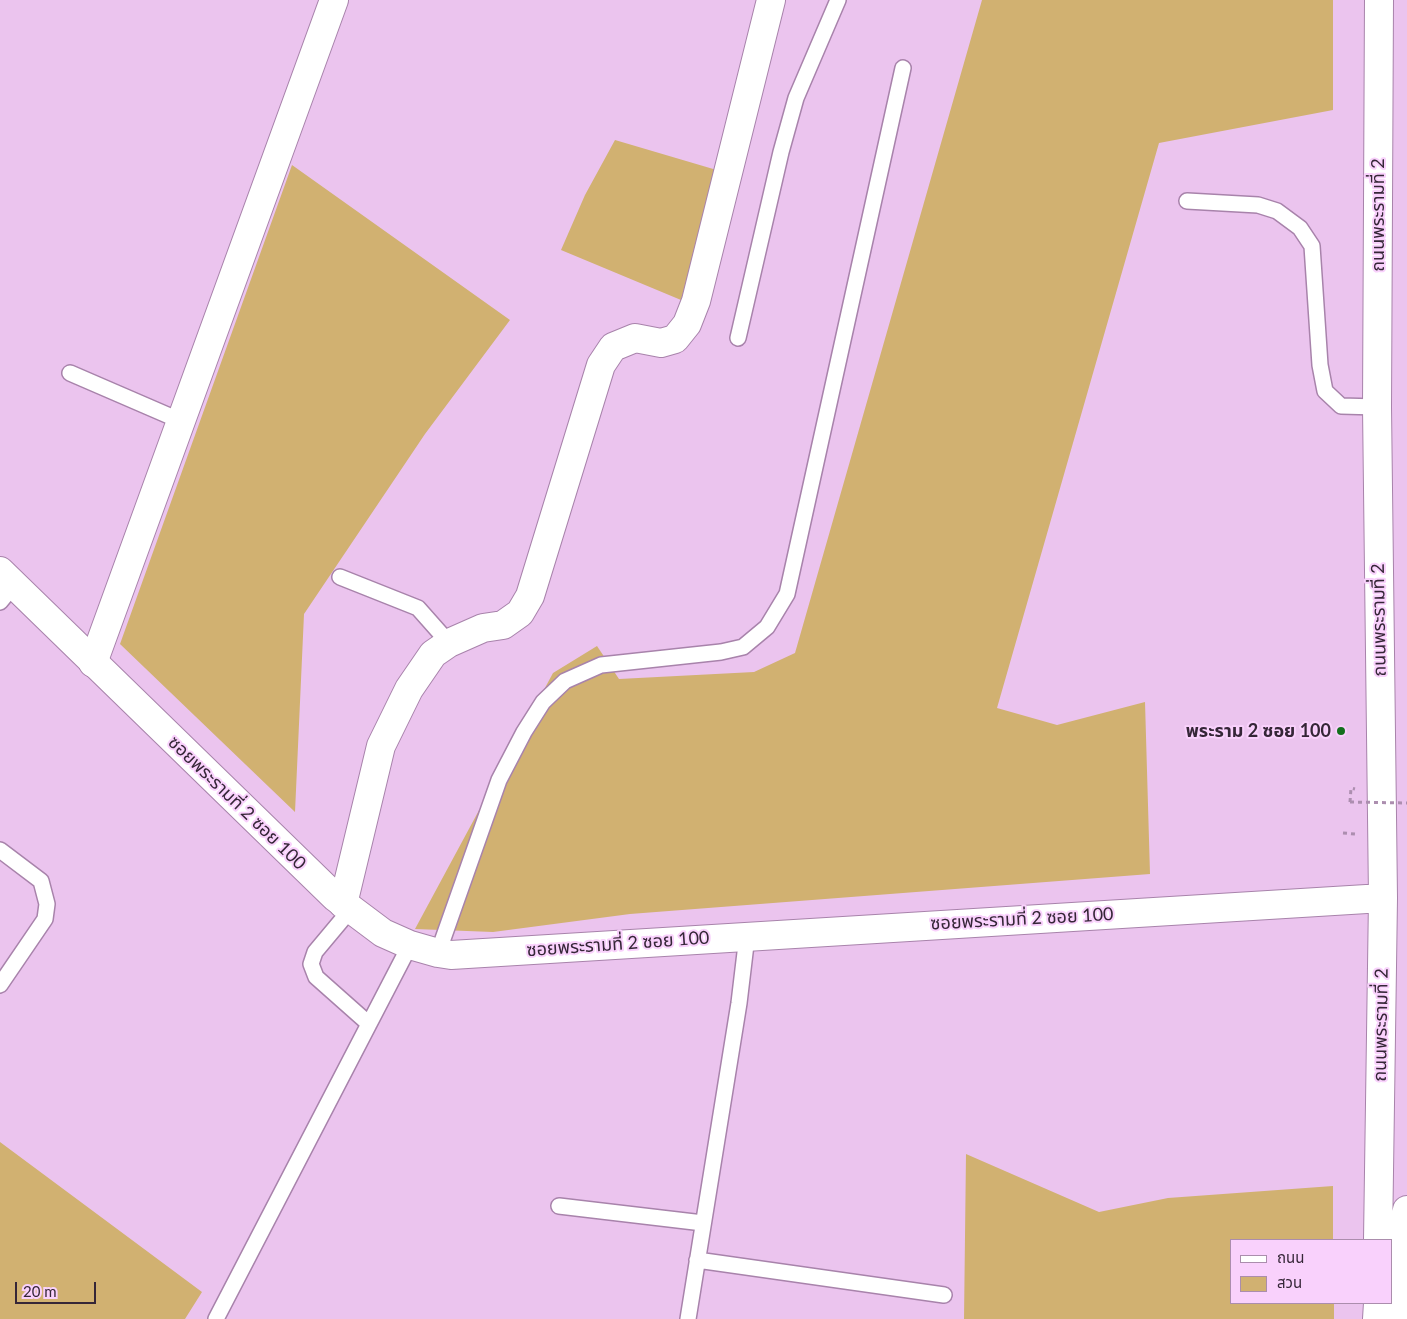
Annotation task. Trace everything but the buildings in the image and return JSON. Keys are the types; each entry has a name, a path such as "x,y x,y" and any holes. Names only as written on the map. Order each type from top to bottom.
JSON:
{"main road":[{"path":"93,663 334,0"},
{"path":"347,906 381,746 409,689 433,654 449,643 482,628 503,625 520,612 530,596 601,365 613,347 635,338 661,343 675,339 687,324 696,301 771,0"},
{"name":"ถนนพระรามที่ 2","path":"1378,1239 1383,898 1377,407 1379,0"},
{"name":"ซอยพระรามที่ 2 ซอย 100","path":"5,586 93,663 335,897 383,933 410,945 438,953 451,955 1383,898"},
{"path":"1403,1319 1402,1231 1407,1210"},
{"path":"1377,1319 1378,1304"}],"lane":[{"path":"738,338 781,152 796,98 838,0"},
{"path":"438,953 499,780 542,702 565,681 601,665 721,652 743,647 767,627 787,594 903,68"},
{"path":"1187,201 1258,205 1277,212 1300,228 1312,246 1320,365 1325,391 1341,406 1377,407"},
{"path":"70,373 181,421"},
{"path":"340,577 418,608 449,643"},
{"path":"0,850 41,881 47,904 45,919 0,985"},
{"path":"347,906 316,952 311,964 316,977 369,1024"},
{"path":"688,1319 739,1003 746,936"},
{"path":"216,1319 410,945"},
{"path":"559,1206 703,1223"},
{"path":"698,1260 944,1295"}],"path":[{"path":"1350,802 1407,804"}],"green space":[{"path":"982,0 1333,0 1333,110 1159,143 997,708 1057,725 1145,702 1150,874 630,914 493,932 415,929 553,673 597,646 619,679 754,672 795,653"},
{"path":"615,140 720,171 681,300 561,250 585,195"},
{"path":"292,165 510,320 425,434 304,614 295,812 120,644"},
{"path":"0,1142 202,1292 185,1319 0,1319"},
{"path":"966,1154 1099,1212 1168,1198 1333,1186 1333,1239 1230,1239 1230,1304 1334,1304 1334,1319 964,1319"}],"place":[{"name":"พระราม 2 ซอย 100","path":"1341,731"}]}
